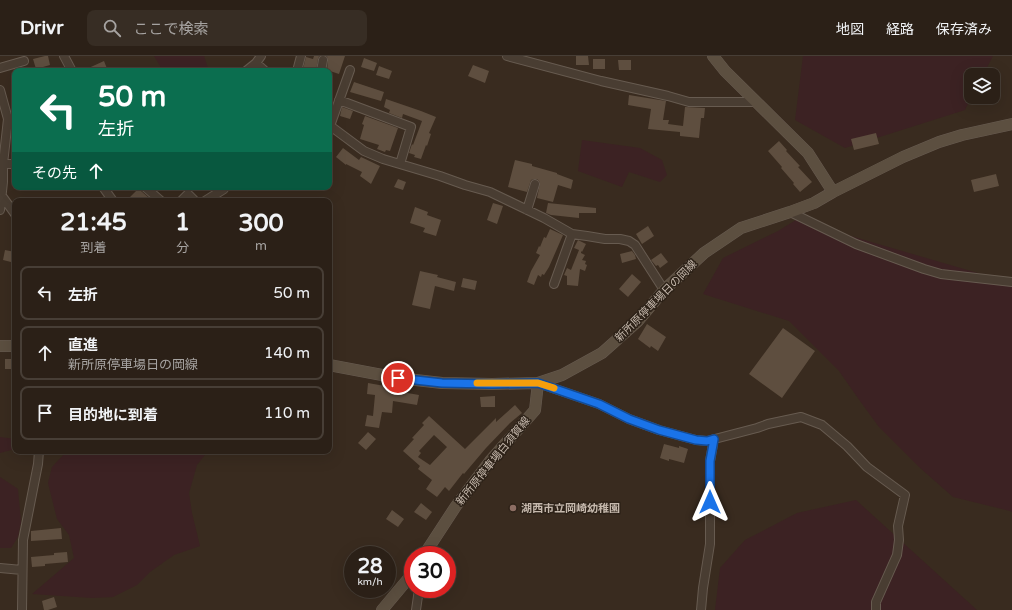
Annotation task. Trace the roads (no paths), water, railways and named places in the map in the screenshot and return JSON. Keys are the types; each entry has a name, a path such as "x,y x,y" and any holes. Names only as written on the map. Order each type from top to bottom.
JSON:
{"main road":[{"path":"713,56 725,71 808,153 833,192"},
{"name":"新所原停車場日の岡線","path":"332,366 398,378 442,383 538,383 562,375 602,353 638,321 664,290 704,253 741,228 814,203 903,157 938,142 1012,124"},
{"path":"0,346 12,346"},
{"name":"新所原停車場白須賀線","path":"429,546 456,506 490,461 535,410 538,383"},
{"path":"382,610 404,584"}],"street":[{"path":"64,56 70,68"},
{"path":"298,68 301,56"},
{"path":"507,56 601,81 689,102 756,102"},
{"path":"249,68 258,59 263,68"},
{"path":"322,68 323,60"},
{"path":"0,68 24,61"},
{"path":"332,118 350,70"},
{"path":"0,90 8,119 2,164 3,182 0,210"},
{"path":"339,100 411,127 400,164"},
{"path":"7,112 12,114"},
{"path":"332,127 364,151 383,159 490,192 544,218 572,234 629,241 636,245 664,290"},
{"path":"527,210 535,184"},
{"path":"148,190 158,198"},
{"path":"210,198 222,190"},
{"path":"184,198 188,194 192,198"},
{"path":"2,196 12,210"},
{"path":"790,212 856,244 924,269 941,274 1012,282"},
{"path":"554,284 572,234"},
{"path":"538,383 599,404 629,419 659,430 696,440 707,441 768,424 801,417 822,425 847,446 867,467 906,494 898,526 900,540 897,555 876,602 876,610"},
{"path":"701,610 710,544 710,461 714,439"},
{"path":"22,610 23,540 39,454"},
{"path":"0,568 22,570"},
{"path":"416,610 418,598"}],"place":[{"name":"湖西市立岡崎幼稚園","path":"513,508"}]}
